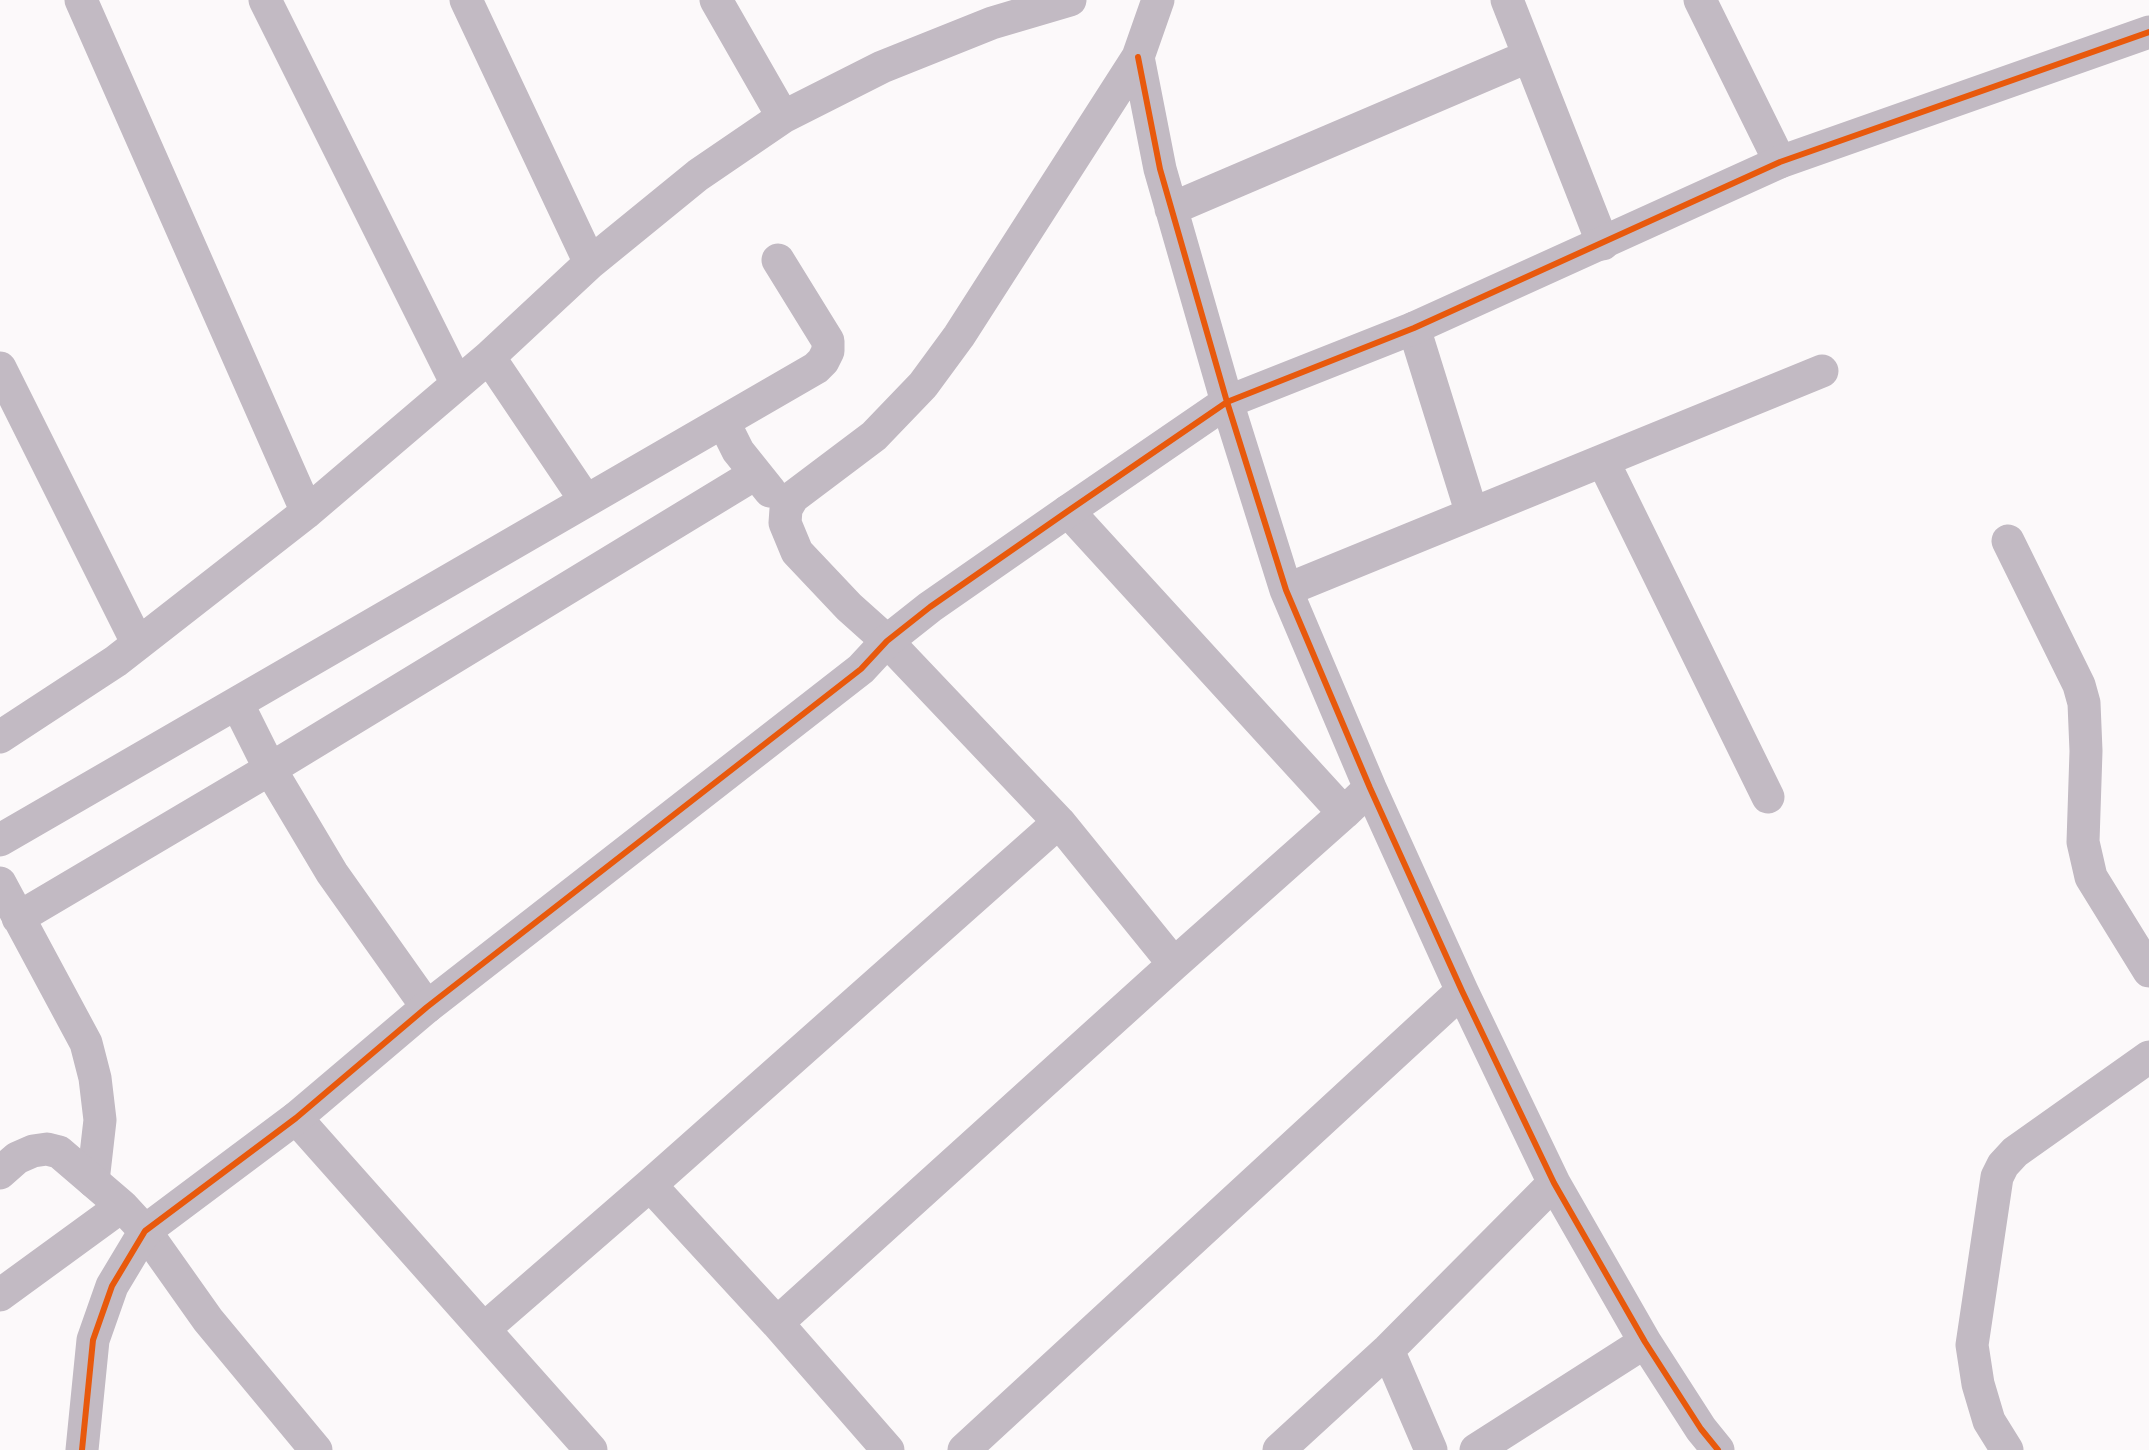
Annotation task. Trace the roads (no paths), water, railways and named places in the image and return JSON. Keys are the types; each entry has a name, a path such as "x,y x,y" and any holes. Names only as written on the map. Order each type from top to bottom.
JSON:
{"street":[{"path":"81,0 307,512"},
{"path":"265,0 457,384"},
{"path":"466,0 590,263"},
{"path":"716,0 783,117"},
{"path":"0,737 116,661 307,512 489,357 590,263 698,175 783,117 882,67 992,23 1070,0"},
{"path":"1158,0 1138,57 959,336 923,385 874,436 793,497 786,509 785,523 797,552 849,607 887,641 1059,822 1174,964"},
{"path":"1507,0 1603,244"},
{"path":"1700,0 1780,162"},
{"path":"82,1450 93,1340 112,1286 145,1231 296,1118 427,1007 861,669 887,641 930,607 1068,511 1227,402 1414,328 1780,162 2149,32"},
{"path":"1171,209 1529,56"},
{"path":"1138,57 1160,169 1171,209 1227,402 1286,590 1370,788 1462,991 1554,1183 1645,1341 1708,1443"},
{"path":"0,840 816,368 828,351 828,340 778,260"},
{"path":"1414,328 1472,514"},
{"path":"489,357 586,501"},
{"path":"0,368 138,644"},
{"path":"1286,590 1822,370"},
{"path":"724,423 738,451 786,509"},
{"path":"1603,461 1768,797"},
{"path":"18,918 270,769 755,474"},
{"path":"1068,511 1344,813"},
{"path":"2008,541 2079,685 2084,703 2086,725 2083,842 2091,877 2147,960"},
{"path":"237,703 270,769 332,873 427,1007"},
{"path":"777,1323 1370,788"},
{"path":"484,1329 651,1185 1059,822"},
{"path":"0,883 86,1043 93,1069 100,1120 93,1181"},
{"path":"964,1450 1462,991"},
{"path":"2007,1450 1989,1421 1978,1384 1972,1345 1997,1178 2003,1165 2015,1152 2149,1057"},
{"path":"296,1118 591,1450"},
{"path":"0,1173 17,1158 33,1151 47,1149 59,1152 122,1206 145,1231 208,1320 316,1450"},
{"path":"1279,1450 1388,1350 1554,1183"},
{"path":"651,1185 777,1323 888,1450"},
{"path":"0,1295 122,1206"},
{"path":"1476,1450 1645,1341"},
{"path":"1388,1350 1431,1450"}]}
